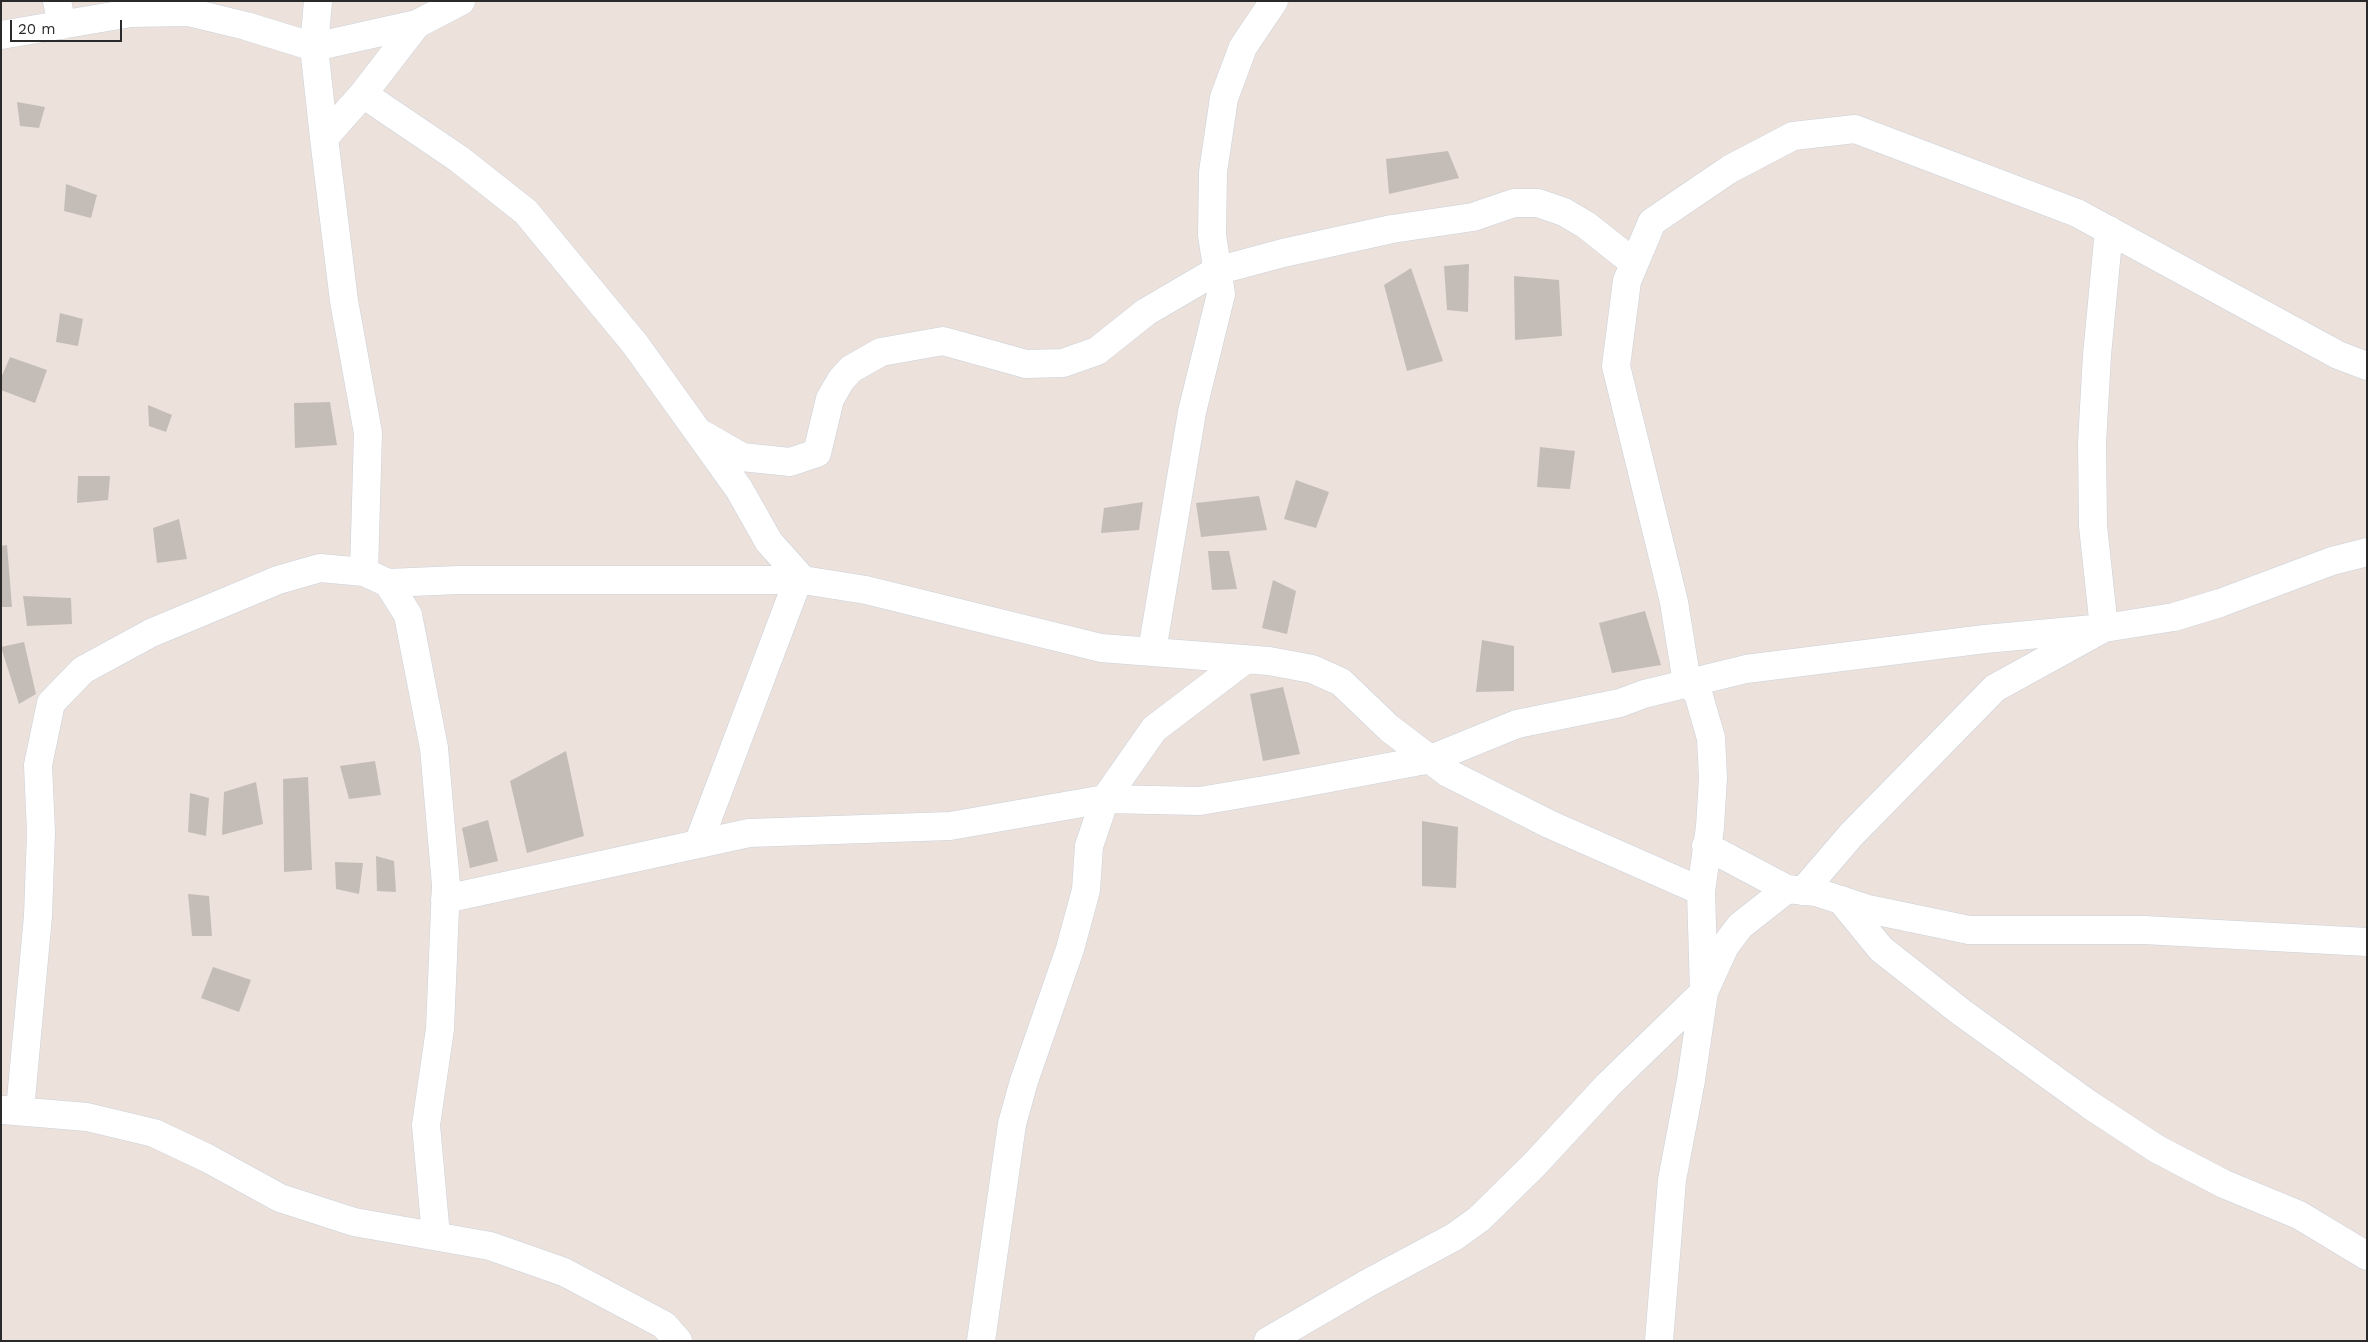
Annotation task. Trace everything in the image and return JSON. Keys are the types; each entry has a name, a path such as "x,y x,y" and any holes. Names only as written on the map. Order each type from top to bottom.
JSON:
{"street":[{"path":"318,1 314,47 344,301 368,432 376,578 408,615 434,748 446,885 440,1029 426,1125 436,1236"},
{"path":"1,35 60,13 188,12 246,26 314,47 417,24 461,1"},
{"path":"1152,651 1192,412 1220,294 1212,235 1213,172 1224,98 1243,47 1274,1"},
{"path":"324,138 363,94 417,24"},
{"path":"363,94 459,159 526,212 635,344 740,489 769,542 800,580"},
{"path":"1659,1341 1672,1180 1691,1080 1704,992 1701,891 1713,778 1711,738 1698,693 1687,683 1674,602 1616,366 1626,281 1652,222 1730,169 1793,136 1855,129 2077,213 2338,355 2367,366"},
{"path":"702,434 742,457 790,462 817,453 830,399 841,380 851,369 881,352 943,341 1026,364 1063,363 1096,351 1146,312 1216,271 1284,252 1392,229 1473,217 1514,203 1538,203 1564,212 1586,225 1634,263"},
{"path":"2104,628 2093,526 2092,443 2097,355 2109,230"},
{"path":"446,899 749,833 950,826 1105,799 1200,801 1430,759 1517,724 1620,703 1644,694 1746,670 1822,658 1985,639 2104,628 2174,617 2220,603 2332,561 2367,552"},
{"path":"678,1341 664,1325 564,1272 490,1246 354,1222 280,1198 207,1158 154,1133 87,1117 11,1110 38,916 41,832 38,766 51,704 83,670 151,633 278,580 320,568 376,578 459,580 800,580 866,590 1101,648 1246,659 1312,669 1341,682 1389,728 1448,773 1549,824 1701,891"},
{"path":"698,844 800,580"},
{"path":"1268,1341 1368,1283 1454,1237 1478,1219 1534,1165 1608,1085 1704,992 1725,946 1740,926 1795,890 1995,688 2104,628"},
{"path":"980,1341 1012,1124 1024,1081 1070,949 1086,890 1089,846 1105,799 1154,729 1246,659"},
{"path":"1706,846 1795,890 1841,900 1868,909 1969,930 2144,930 2367,942"},
{"path":"1841,900 1881,949 1962,1012 2090,1105 2157,1149 2224,1184 2299,1215 2367,1256"}],"building":[{"path":"17,102 45,107 39,128 20,126"},
{"path":"1448,151 1459,178 1389,194 1386,159"},
{"path":"66,184 97,195 91,218 64,211"},
{"path":"1469,264 1468,312 1447,310 1444,266"},
{"path":"1411,268 1443,361 1407,371 1384,285"},
{"path":"1514,276 1559,280 1562,336 1515,340"},
{"path":"60,313 83,319 78,346 56,342"},
{"path":"10,357 47,370 35,403 1,390 1,378"},
{"path":"330,402 337,445 295,448 294,403"},
{"path":"148,405 172,415 166,432 149,426"},
{"path":"1540,447 1575,451 1570,489 1537,487"},
{"path":"78,476 110,476 108,500 77,503"},
{"path":"1296,480 1329,492 1316,528 1284,519"},
{"path":"1259,496 1267,530 1201,537 1196,503"},
{"path":"1143,502 1139,530 1101,533 1104,508"},
{"path":"179,519 187,559 157,563 153,528"},
{"path":"7,545 12,607 1,607 1,546"},
{"path":"1208,551 1229,551 1237,589 1212,590"},
{"path":"1273,580 1296,591 1287,634 1262,628"},
{"path":"23,596 71,598 72,624 27,626"},
{"path":"1645,611 1661,665 1612,673 1599,623"},
{"path":"1482,640 1514,646 1514,691 1476,692"},
{"path":"24,642 36,694 19,704 1,647"},
{"path":"1283,687 1300,754 1263,761 1250,694"},
{"path":"566,751 584,836 527,853 510,781"},
{"path":"375,761 381,795 349,799 340,766"},
{"path":"308,777 312,870 284,872 283,779"},
{"path":"256,782 263,824 222,835 224,792"},
{"path":"190,793 209,798 206,836 188,832"},
{"path":"488,820 498,861 470,868 462,828"},
{"path":"1422,821 1458,827 1456,888 1422,886"},
{"path":"376,856 394,861 396,892 377,891"},
{"path":"335,862 363,863 359,894 336,889"},
{"path":"188,894 209,896 212,936 192,936"},
{"path":"213,967 251,980 239,1012 201,998"}]}
